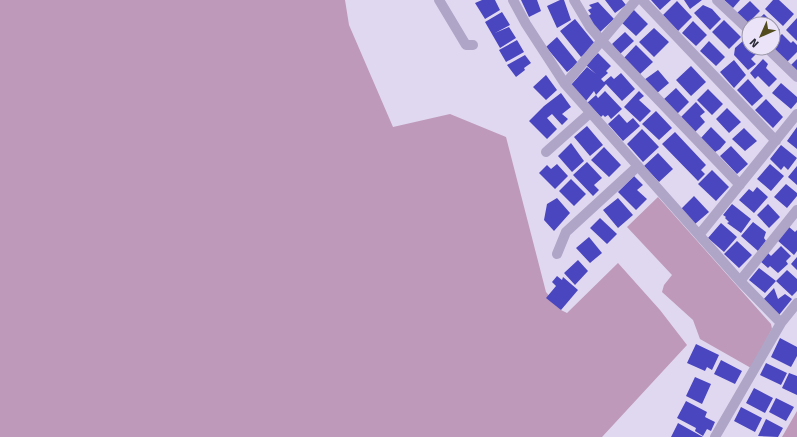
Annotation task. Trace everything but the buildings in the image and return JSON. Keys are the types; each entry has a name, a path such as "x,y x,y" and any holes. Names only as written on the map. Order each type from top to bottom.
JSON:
{"street":[{"path":"439,0 466,45 473,45"},
{"path":"513,0 526,24 565,84 740,281 781,323"},
{"path":"574,0 590,27 602,41 740,185"},
{"path":"565,84 636,0"},
{"path":"642,0 776,141"},
{"path":"717,0 741,22"},
{"path":"775,56 797,77"},
{"path":"546,152 590,112"},
{"path":"699,235 797,114"},
{"path":"557,254 566,232 638,166"},
{"path":"740,281 797,210"},
{"path":"716,437 781,323 797,303"}],"shaded area":[{"path":"0,0 345,0 349,25 393,127 450,114 506,137 546,292 561,310 567,313 618,263 660,310 687,345 602,437 0,437"},
{"path":"658,197 771,324 772,329 751,368 700,339 693,320 662,292 664,285 672,275 627,227"},
{"path":"797,411 797,437 782,437"}]}
